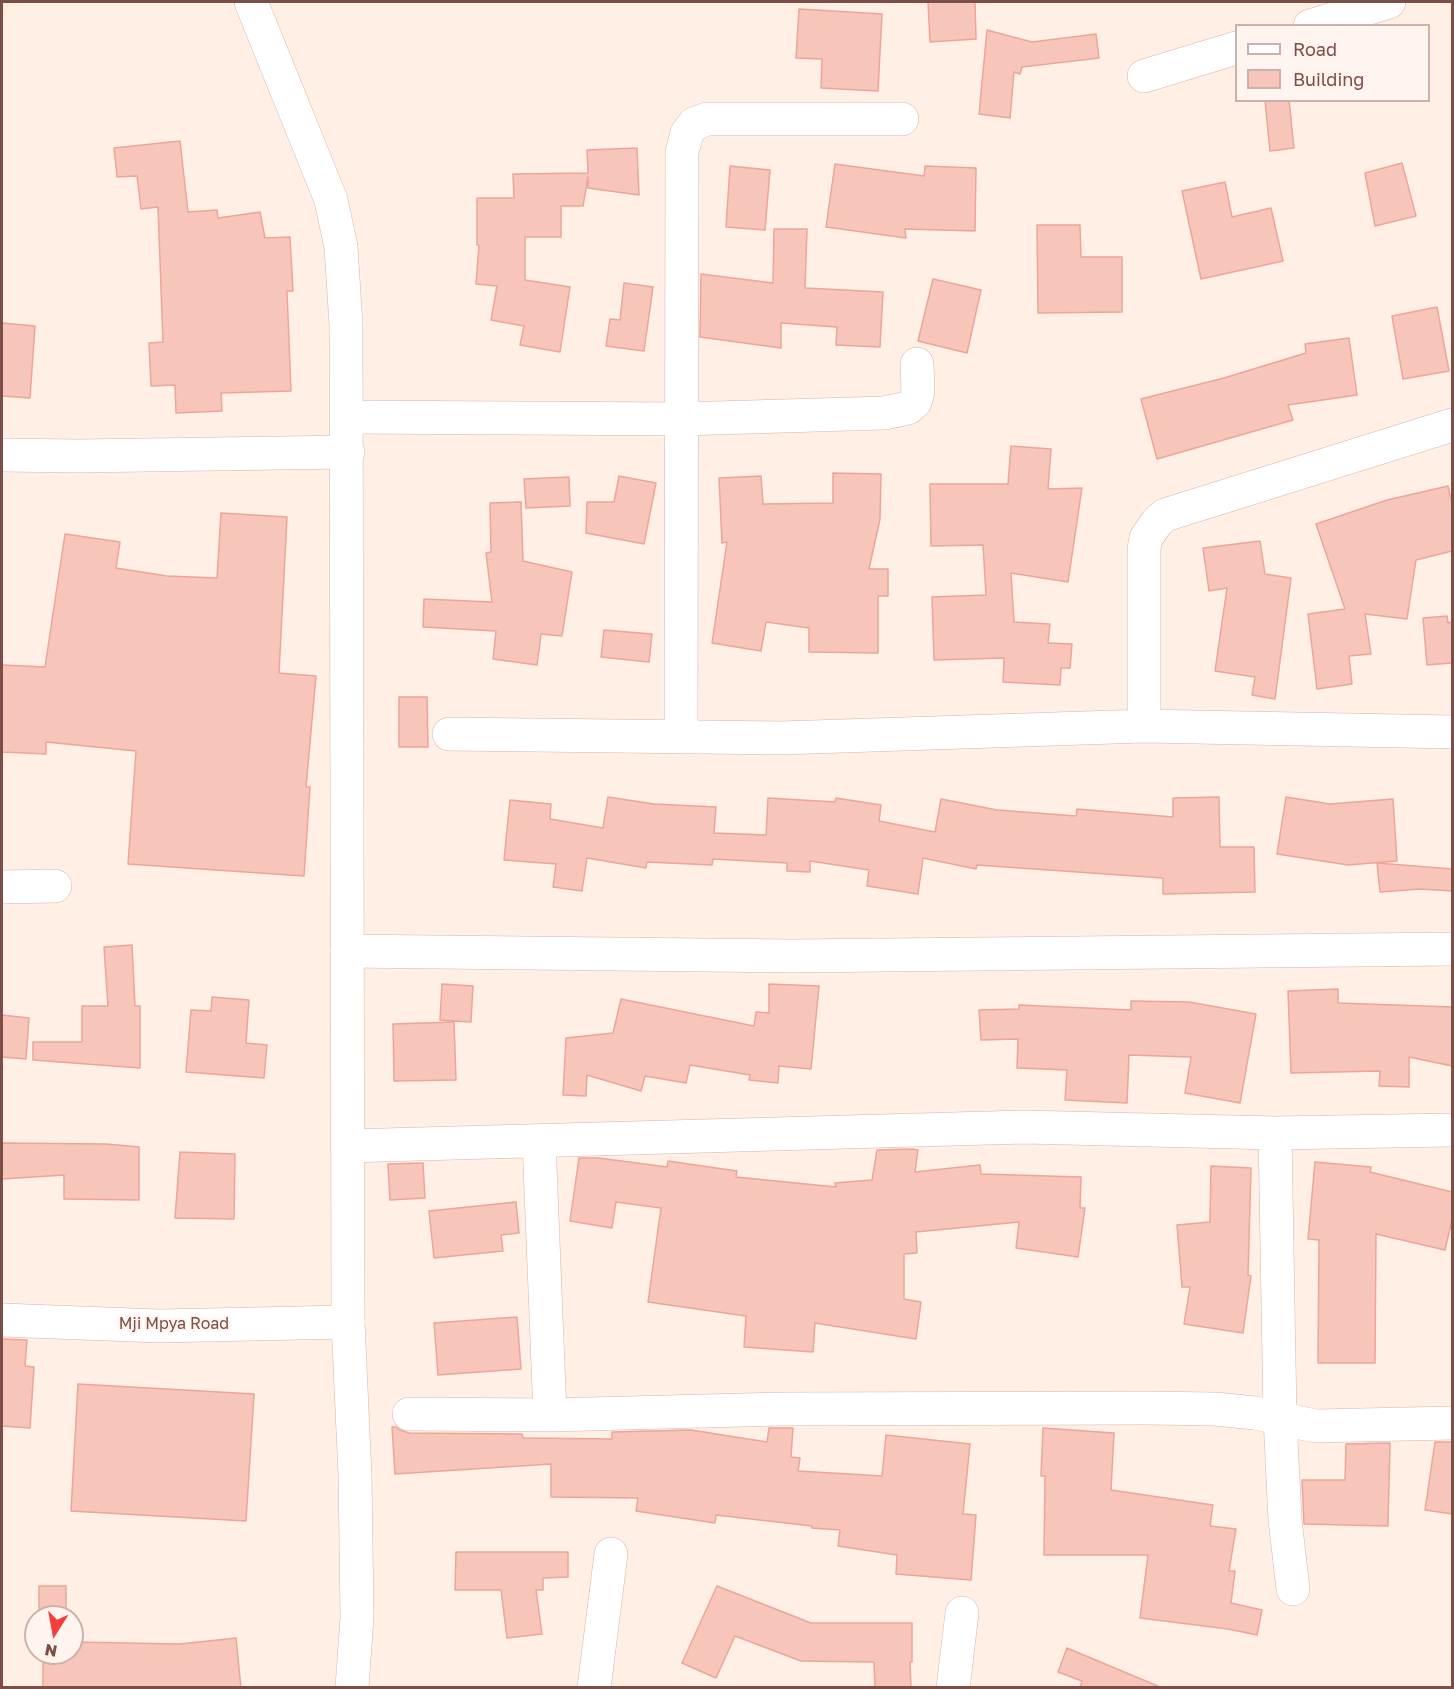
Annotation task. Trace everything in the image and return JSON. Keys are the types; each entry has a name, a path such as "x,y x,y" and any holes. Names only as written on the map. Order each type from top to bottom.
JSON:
{"street":[{"path":"251,2 331,200 341,258 346,326 348,417 348,1322 355,1475 357,1617 352,1688"},
{"path":"1317,24 1389,2"},
{"path":"1144,76 1235,48"},
{"path":"681,736 682,152 687,133 694,124 707,119 902,119"},
{"path":"348,417 682,419 884,413 908,408 915,402 918,392 917,364"},
{"path":"1144,726 1144,549 1146,538 1157,522 1165,515 1452,425"},
{"path":"2,455 348,452"},
{"path":"448,734 782,738 1144,726 1452,732"},
{"path":"2,887 55,886"},
{"path":"347,951 792,956 1452,950"},
{"path":"348,1146 1024,1127 1275,1132 1452,1130"},
{"path":"1275,1132 1280,1418 1285,1520 1293,1589"},
{"path":"539,1141 550,1415"},
{"name":"Mji Mpya Road","path":"2,1320 159,1326 348,1322"},
{"path":"409,1414 550,1415 782,1409 1215,1409 1255,1413 1315,1426 1452,1423"},
{"path":"594,1688 611,1554"},
{"path":"953,1688 962,1613"}],"building":[{"path":"928,2 975,2 976,39 930,42"},
{"path":"799,9 882,14 878,91 821,88 822,59 796,58"},
{"path":"987,30 1032,42 1096,34 1099,58 1022,67 1020,74 1014,72 1010,118 979,114"},
{"path":"1265,102 1289,102 1294,148 1270,151"},
{"path":"180,141 188,212 217,210 218,218 260,212 265,238 290,237 293,291 287,291 291,391 221,393 222,411 176,413 175,385 151,386 149,343 163,342 158,207 141,209 137,176 117,177 114,148"},
{"path":"637,148 639,195 588,188 588,177 583,206 561,206 561,237 525,237 525,280 570,287 560,352 520,345 524,326 491,320 497,286 476,284 479,245 477,245 477,198 514,198 513,174 588,173 587,150"},
{"path":"1402,163 1416,216 1375,226 1365,173"},
{"path":"835,164 924,176 925,166 976,168 975,231 905,229 906,238 826,227"},
{"path":"730,166 770,170 765,230 726,227"},
{"path":"1225,182 1232,217 1271,208 1283,261 1201,279 1182,191"},
{"path":"1037,225 1080,225 1081,257 1122,257 1122,312 1038,313"},
{"path":"774,229 807,229 805,288 883,292 880,347 836,345 837,327 781,323 781,348 700,337 701,274 773,283"},
{"path":"933,279 981,290 967,353 918,341"},
{"path":"624,283 653,287 644,351 606,346 610,319 620,320"},
{"path":"1437,307 1449,371 1403,379 1392,316"},
{"path":"2,323 35,326 30,398 2,396"},
{"path":"1349,338 1357,395 1288,405 1293,420 1157,459 1141,399 1224,378 1306,353 1305,344"},
{"path":"1011,446 1051,449 1048,489 1082,488 1068,582 1011,573 1014,622 1050,624 1048,643 1072,644 1070,668 1061,668 1060,685 1003,682 1004,658 934,660 932,597 986,595 983,545 931,546 930,484 1008,484"},
{"path":"833,473 881,474 880,519 869,569 888,569 888,596 878,596 878,653 809,652 809,628 766,622 761,651 712,643 727,542 722,543 719,478 761,476 763,504 833,503"},
{"path":"619,476 656,483 644,544 586,533 587,502 614,502"},
{"path":"569,477 570,506 526,508 524,479"},
{"path":"1448,486 1452,504 1452,551 1416,560 1407,619 1365,614 1371,654 1349,656 1352,684 1317,689 1308,614 1345,609 1316,524 1387,500"},
{"path":"521,502 523,561 572,572 562,636 541,634 537,665 493,659 496,631 423,627 424,599 492,602 486,553 491,552 490,503"},
{"path":"221,513 287,517 279,673 316,676 306,787 310,787 304,876 128,864 136,751 46,742 46,754 2,752 2,665 45,667 65,534 120,542 116,568 167,576 217,578"},
{"path":"1260,541 1265,574 1291,578 1275,699 1252,695 1255,677 1215,671 1227,588 1209,591 1203,548"},
{"path":"1447,616 1448,623 1452,622 1452,663 1427,665 1423,618"},
{"path":"604,630 652,634 649,662 601,657"},
{"path":"399,697 427,697 428,747 399,747"},
{"path":"608,797 654,804 716,807 714,833 766,835 768,798 835,802 836,798 881,805 879,821 935,832 941,799 997,810 1076,816 1077,809 1173,817 1173,798 1219,797 1220,847 1254,847 1255,892 1163,894 1163,878 977,865 976,869 923,858 918,894 867,886 869,870 810,861 810,872 787,871 787,863 713,859 712,865 647,862 646,868 587,858 582,891 553,887 556,864 504,860 510,800 551,804 550,819 603,828"},
{"path":"1286,797 1330,804 1393,799 1397,861 1348,865 1277,854"},
{"path":"1377,863 1452,869 1452,891 1420,889 1380,892"},
{"path":"132,945 135,1006 140,1006 140,1068 33,1060 33,1042 82,1042 82,1006 108,1006 104,947"},
{"path":"442,984 473,986 471,1022 440,1020"},
{"path":"769,984 819,986 811,1069 779,1066 778,1083 749,1080 750,1075 690,1065 686,1083 645,1076 641,1091 587,1075 586,1096 563,1095 566,1038 613,1033 621,999 754,1026 756,1012 769,1013"},
{"path":"1338,989 1338,1003 1452,1007 1452,1066 1409,1057 1409,1087 1379,1086 1380,1071 1291,1073 1288,991"},
{"path":"212,997 249,1000 246,1043 267,1045 264,1078 186,1072 191,1010 211,1011"},
{"path":"1131,1001 1189,1002 1256,1014 1240,1103 1185,1093 1191,1057 1129,1055 1127,1103 1065,1100 1067,1070 1017,1068 1018,1039 981,1040 979,1010 1019,1009 1019,1005 1131,1010"},
{"path":"2,1015 29,1018 26,1059 2,1057"},
{"path":"454,1022 456,1080 394,1081 393,1024"},
{"path":"2,1143 106,1144 139,1147 139,1200 64,1199 64,1175 2,1179"},
{"path":"877,1150 918,1150 915,1172 980,1165 981,1174 1081,1177 1080,1208 1085,1208 1078,1257 1016,1248 1019,1222 916,1232 917,1253 904,1254 904,1299 921,1302 916,1339 815,1323 813,1352 744,1347 746,1316 648,1302 661,1208 616,1202 612,1228 570,1221 579,1158 599,1158 667,1167 668,1161 737,1171 736,1177 836,1187 835,1183 872,1180"},
{"path":"180,1152 235,1154 234,1219 175,1218"},
{"path":"1315,1162 1371,1167 1370,1172 1452,1192 1452,1220 1445,1250 1376,1234 1375,1363 1318,1363 1319,1240 1308,1239"},
{"path":"423,1163 425,1198 390,1200 388,1164"},
{"path":"1211,1166 1251,1168 1248,1275 1251,1276 1243,1333 1184,1324 1190,1287 1182,1287 1177,1225 1210,1222"},
{"path":"516,1202 519,1233 501,1235 503,1251 434,1258 429,1211"},
{"path":"517,1317 521,1369 438,1375 434,1323"},
{"path":"2,1339 27,1340 25,1366 34,1367 30,1428 2,1426"},
{"path":"78,1384 254,1394 246,1521 71,1511"},
{"path":"392,1427 409,1433 522,1434 523,1438 612,1439 612,1432 691,1430 767,1442 769,1428 793,1428 791,1457 800,1458 798,1471 882,1476 886,1435 970,1444 963,1514 976,1515 971,1580 896,1574 897,1555 838,1546 840,1530 716,1515 715,1523 636,1511 638,1498 551,1497 551,1464 395,1474"},
{"path":"1043,1428 1114,1433 1111,1490 1213,1505 1210,1526 1236,1529 1229,1571 1235,1571 1231,1603 1262,1610 1257,1635 1140,1618 1148,1555 1044,1555 1045,1476 1041,1476"},
{"path":"1435,1442 1452,1442 1452,1514 1425,1510"},
{"path":"1390,1443 1388,1526 1304,1524 1302,1480 1345,1480 1346,1444"},
{"path":"456,1552 568,1552 568,1577 543,1578 543,1590 536,1590 542,1634 507,1638 501,1590 455,1590"},
{"path":"39,1586 66,1586 66,1605 39,1605"},
{"path":"717,1586 811,1623 912,1623 911,1688 875,1688 874,1662 801,1661 735,1636 716,1678 682,1663"},
{"path":"236,1638 241,1688 43,1688 43,1665 84,1665 84,1642 180,1644"},
{"path":"1067,1648 1160,1688 1080,1688 1082,1681 1058,1672"}]}
